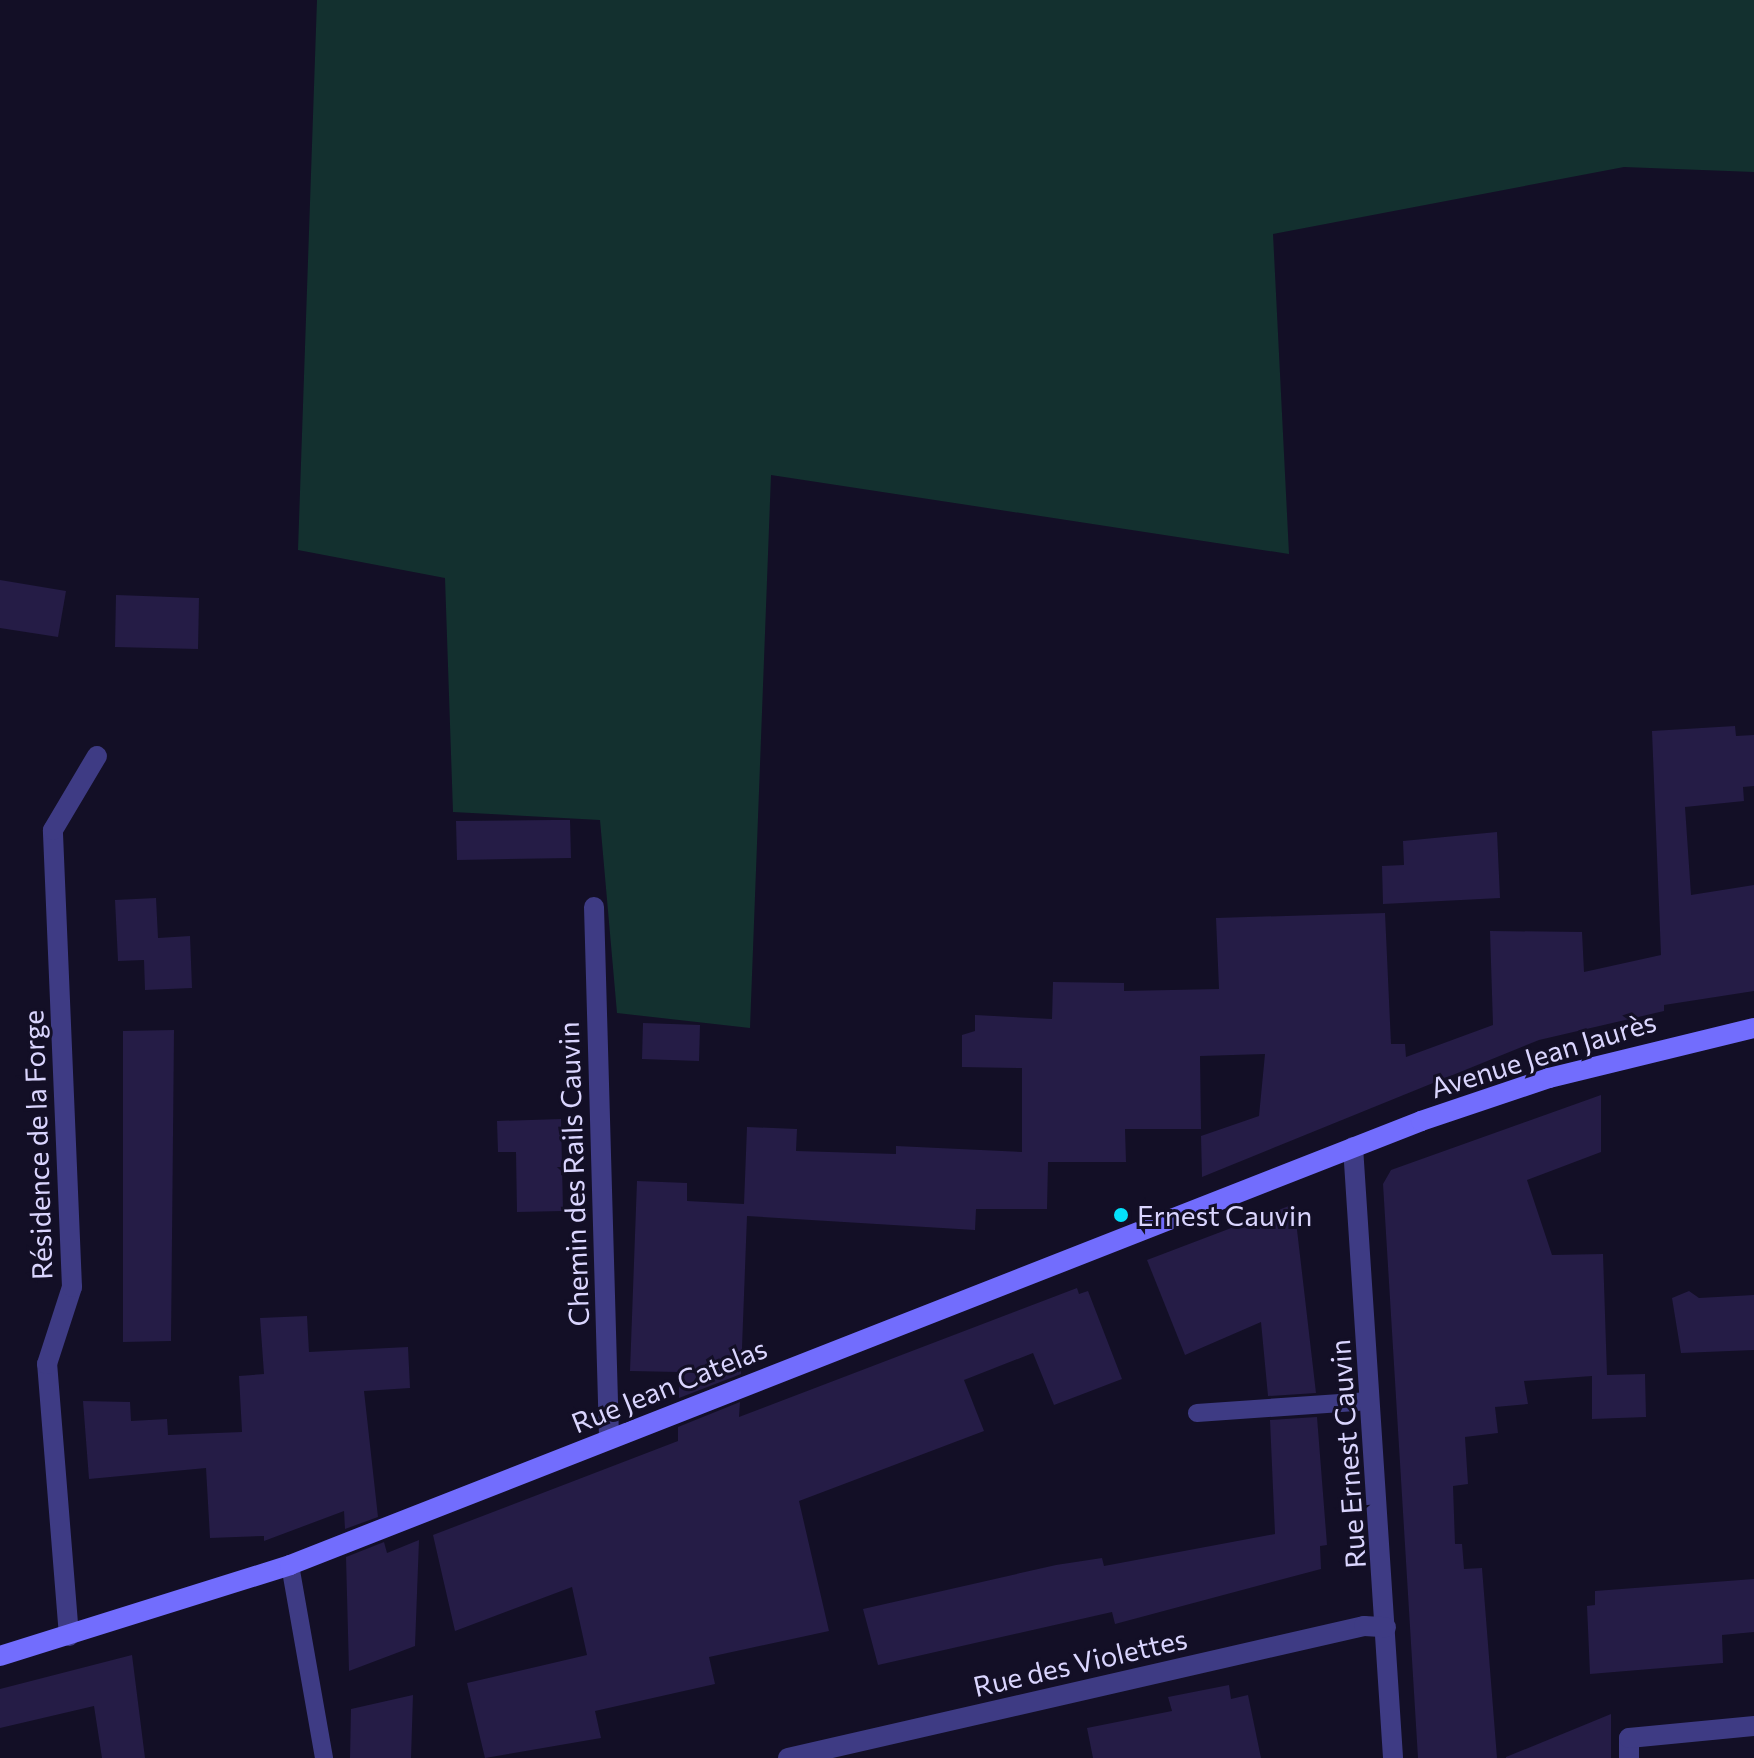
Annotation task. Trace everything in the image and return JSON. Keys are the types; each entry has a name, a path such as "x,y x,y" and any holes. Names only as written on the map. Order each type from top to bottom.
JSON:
{"street":[{"name":"Résidence de la Forge","path":"69,1636 47,1364 72,1287 53,830 97,756"},
{"name":"Chemin des Rails Cauvin","path":"594,907 609,1439"},
{"name":"Avenue Jean Jaurès","path":"1353,1147 1549,1078 1754,1028"},
{"name":"Rue Jean Catelas","path":"0,1656 290,1565 1353,1147"},
{"name":"Rue Ernest Cauvin","path":"1353,1147 1393,1758"},
{"name":"Rue des Violettes","path":"788,1758 1364,1626 1386,1627"},
{"path":"1629,1758 1629,1738 1754,1726"}],"lane":[{"path":"1197,1413 1370,1401"},
{"path":"290,1565 324,1758"}],"green space":[{"path":"317,0 1754,0 1754,172 1624,167 1273,234 1289,554 771,475 750,1028 617,1013 600,820 453,812 445,578 298,550"}],"building":[{"path":"0,580 66,591 58,637 0,628"},
{"path":"116,595 199,598 198,649 115,647"},
{"path":"1735,726 1736,736 1754,735 1754,786 1743,787 1744,801 1685,807 1691,895 1754,885 1754,991 1664,1005 1664,1011 1539,1040 1202,1177 1201,1136 1259,1116 1265,1054 1200,1056 1201,1129 1125,1129 1126,1162 1048,1162 1047,1209 976,1209 975,1230 747,1216 741,1374 679,1398 679,1372 630,1371 637,1181 687,1183 687,1201 744,1204 747,1127 797,1129 796,1151 896,1154 896,1146 1022,1152 1022,1068 962,1067 962,1035 975,1031 975,1015 1052,1019 1053,982 1124,983 1124,991 1219,989 1216,918 1385,913 1391,1044 1405,1044 1406,1057 1493,1025 1490,931 1582,932 1584,972 1661,955 1652,731"},
{"path":"570,820 571,858 457,860 456,821"},
{"path":"1497,832 1500,898 1383,904 1382,866 1404,865 1403,841"},
{"path":"156,898 158,938 190,936 192,988 145,990 144,960 118,961 115,900"},
{"path":"643,1023 700,1025 699,1061 642,1059"},
{"path":"174,1030 171,1341 123,1342 123,1031"},
{"path":"1601,1095 1601,1152 1527,1180 1552,1255 1603,1254 1607,1375 1645,1374 1646,1417 1592,1419 1592,1376 1524,1381 1528,1404 1495,1407 1498,1433 1465,1437 1468,1484 1453,1486 1455,1544 1462,1544 1464,1569 1482,1568 1497,1758 1418,1758 1383,1184 1391,1170"},
{"path":"561,1119 563,1211 517,1212 516,1152 498,1152 497,1121"},
{"path":"1294,1204 1316,1393 1268,1396 1261,1322 1185,1355 1147,1260"},
{"path":"1077,1288 1079,1294 1088,1291 1122,1379 1054,1405 1033,1353 964,1380 984,1431 799,1501 829,1631 709,1657 715,1684 595,1711 601,1738 485,1758 467,1683 587,1655 572,1587 455,1631 433,1535 678,1441 678,1427 740,1402 739,1417"},
{"path":"1689,1291 1699,1298 1754,1295 1754,1350 1681,1353 1672,1298"},
{"path":"307,1316 309,1352 408,1347 410,1388 364,1391 378,1517 345,1529 344,1511 264,1541 264,1536 210,1538 206,1468 89,1479 83,1401 130,1402 131,1421 167,1419 168,1435 242,1432 239,1376 264,1374 260,1318"},
{"path":"1317,1417 1327,1545 1320,1546 1321,1569 1115,1624 1112,1612 878,1665 863,1609 1056,1565 1102,1558 1104,1566 1275,1534 1270,1420"},
{"path":"419,1540 415,1646 349,1671 346,1557 384,1542 387,1553"},
{"path":"1754,1579 1754,1632 1722,1635 1723,1663 1590,1674 1587,1606 1595,1605 1595,1591"},
{"path":"132,1655 145,1758 102,1758 94,1706 0,1728 0,1689"},
{"path":"1229,1685 1231,1699 1248,1695 1261,1758 1093,1758 1087,1728 1172,1711 1168,1697"},
{"path":"413,1695 411,1758 350,1758 351,1709"},
{"path":"1611,1714 1611,1758 1506,1758 1506,1757"}],"place":[{"name":"Ernest Cauvin","path":"1121,1215"}]}
